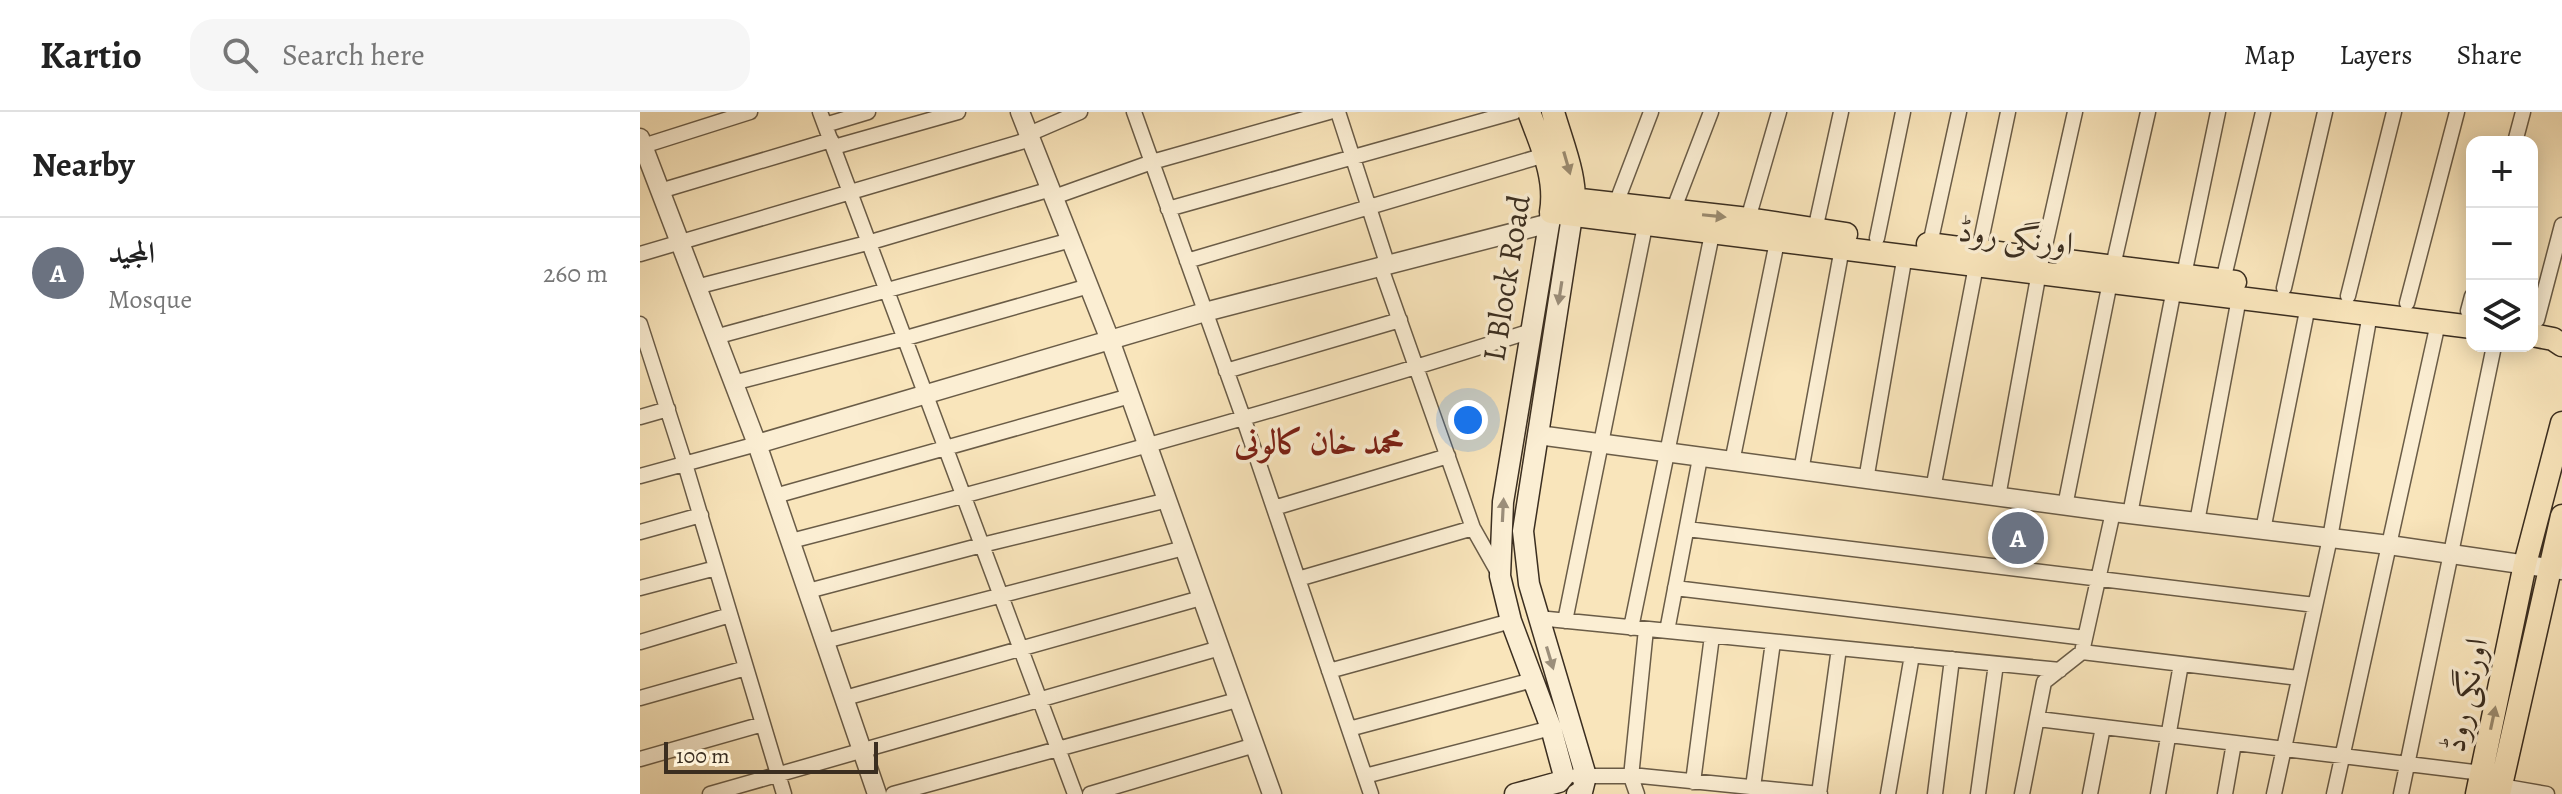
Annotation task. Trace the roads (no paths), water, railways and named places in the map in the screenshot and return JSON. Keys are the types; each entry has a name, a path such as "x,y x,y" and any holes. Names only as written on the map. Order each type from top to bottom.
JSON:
{"main road":[{"name":"L Block Road","path":"1529,112 1560,209 1531,331 1503,502 1500,576 1511,621 1551,728 1564,776"},
{"name":"L Block Road","path":"1553,112 1560,209 1538,435 1523,531 1529,584 1581,785"},
{"name":"اورنگی روڈ","path":"1560,209 1673,211 1748,219 1779,232 1842,248 1978,258 2179,282 2223,281 2466,310"},
{"name":"اورنگی روڈ","path":"1613,212 1645,226 1712,234 1815,230 1930,244 1978,258"},
{"name":"اورنگی روڈ","path":"2179,282 2239,298 2438,323 2466,313"},
{"path":"2538,325 2562,327"},
{"path":"2538,328 2562,345"},
{"name":"اورنگی روڈ","path":"2479,784 2525,564 2562,423"},
{"name":"اورنگی روڈ","path":"2500,790 2556,569 2562,516"},
{"path":"1515,794 1559,782 1564,776"}],"street":[{"path":"750,112 642,142 757,444 877,794"},
{"path":"868,112 823,118 1075,794"},
{"path":"660,191 958,112"},
{"path":"1020,112 1110,340 1272,794"},
{"path":"640,254 1030,136 1080,112"},
{"path":"1134,112 1243,417 1371,794"},
{"path":"696,287 1052,193 1329,112"},
{"path":"1338,112 1400,320 1473,528 1500,576"},
{"path":"1168,209 1514,112"},
{"path":"1613,212 1651,112"},
{"path":"1673,211 1711,112"},
{"path":"1748,219 1779,112"},
{"path":"1815,230 1841,112"},
{"path":"1877,238 1903,112"},
{"path":"1930,244 1959,112"},
{"path":"1933,489 2008,112"},
{"path":"1998,497 2041,265 2075,112"},
{"path":"2065,506 2111,274 2148,112"},
{"path":"2022,794 2044,682 2084,645 2098,579 2121,513 2218,112"},
{"path":"2223,281 2263,112"},
{"path":"2284,288 2325,112"},
{"path":"2348,296 2394,112"},
{"path":"2407,303 2457,112"},
{"path":"2517,136 2523,112"},
{"path":"1187,261 1545,155"},
{"path":"640,476 1205,312 1384,264 1560,209"},
{"path":"2538,311 2562,225"},
{"path":"1565,621 1645,226"},
{"path":"1732,462 1779,232"},
{"path":"1637,794 1631,777 1639,628 1667,453 1712,234"},
{"path":"715,337 1071,240"},
{"path":"1801,471 1842,248"},
{"path":"1866,480 1905,255"},
{"path":"733,383 1089,286"},
{"path":"2197,522 2239,298"},
{"path":"2263,530 2308,306"},
{"path":"2274,794 2330,538 2370,314"},
{"path":"1226,371 1400,320"},
{"path":"2334,794 2438,323"},
{"path":"640,324 646,366 668,409 784,794"},
{"path":"791,541 964,496 1417,368 1531,331"},
{"path":"2401,794 2493,352"},
{"path":"775,496 1130,396"},
{"path":"640,417 668,409"},
{"path":"1538,435 2556,569"},
{"path":"1274,508 1448,456"},
{"path":"1667,631 1700,458"},
{"path":"808,591 1168,500"},
{"path":"640,532 701,515"},
{"path":"1298,579 1473,528"},
{"path":"1687,529 2315,605"},
{"path":"825,641 1184,548"},
{"path":"640,588 716,568"},
{"path":"1675,588 2084,645 2181,664 2299,678"},
{"path":"845,698 1201,598"},
{"path":"640,642 730,615"},
{"path":"1538,618 2060,670"},
{"path":"1329,671 1511,621"},
{"path":"1693,782 1712,636"},
{"path":"1765,790 1773,642"},
{"path":"710,794 1220,648"},
{"path":"1564,776 1581,785 1631,777 1820,794 1839,648"},
{"path":"1888,794 1912,655"},
{"path":"1935,794 1952,659"},
{"path":"1978,794 1996,664"},
{"path":"2158,794 2181,664"},
{"path":"640,698 746,668"},
{"path":"1349,729 1533,680"},
{"path":"893,794 1237,700"},
{"path":"2038,719 2408,763 2479,784"},
{"path":"640,759 763,724"},
{"path":"2090,794 2103,727"},
{"path":"1365,776 1551,728"},
{"path":"2225,794 2234,743"},
{"path":"1090,794 1255,745"},
{"path":"2500,790 2547,794"}],"place":[{"name":"المجید","path":"2018,538"}],"district":[{"name":"محمد خان کالونی","path":"1319,441"}]}
